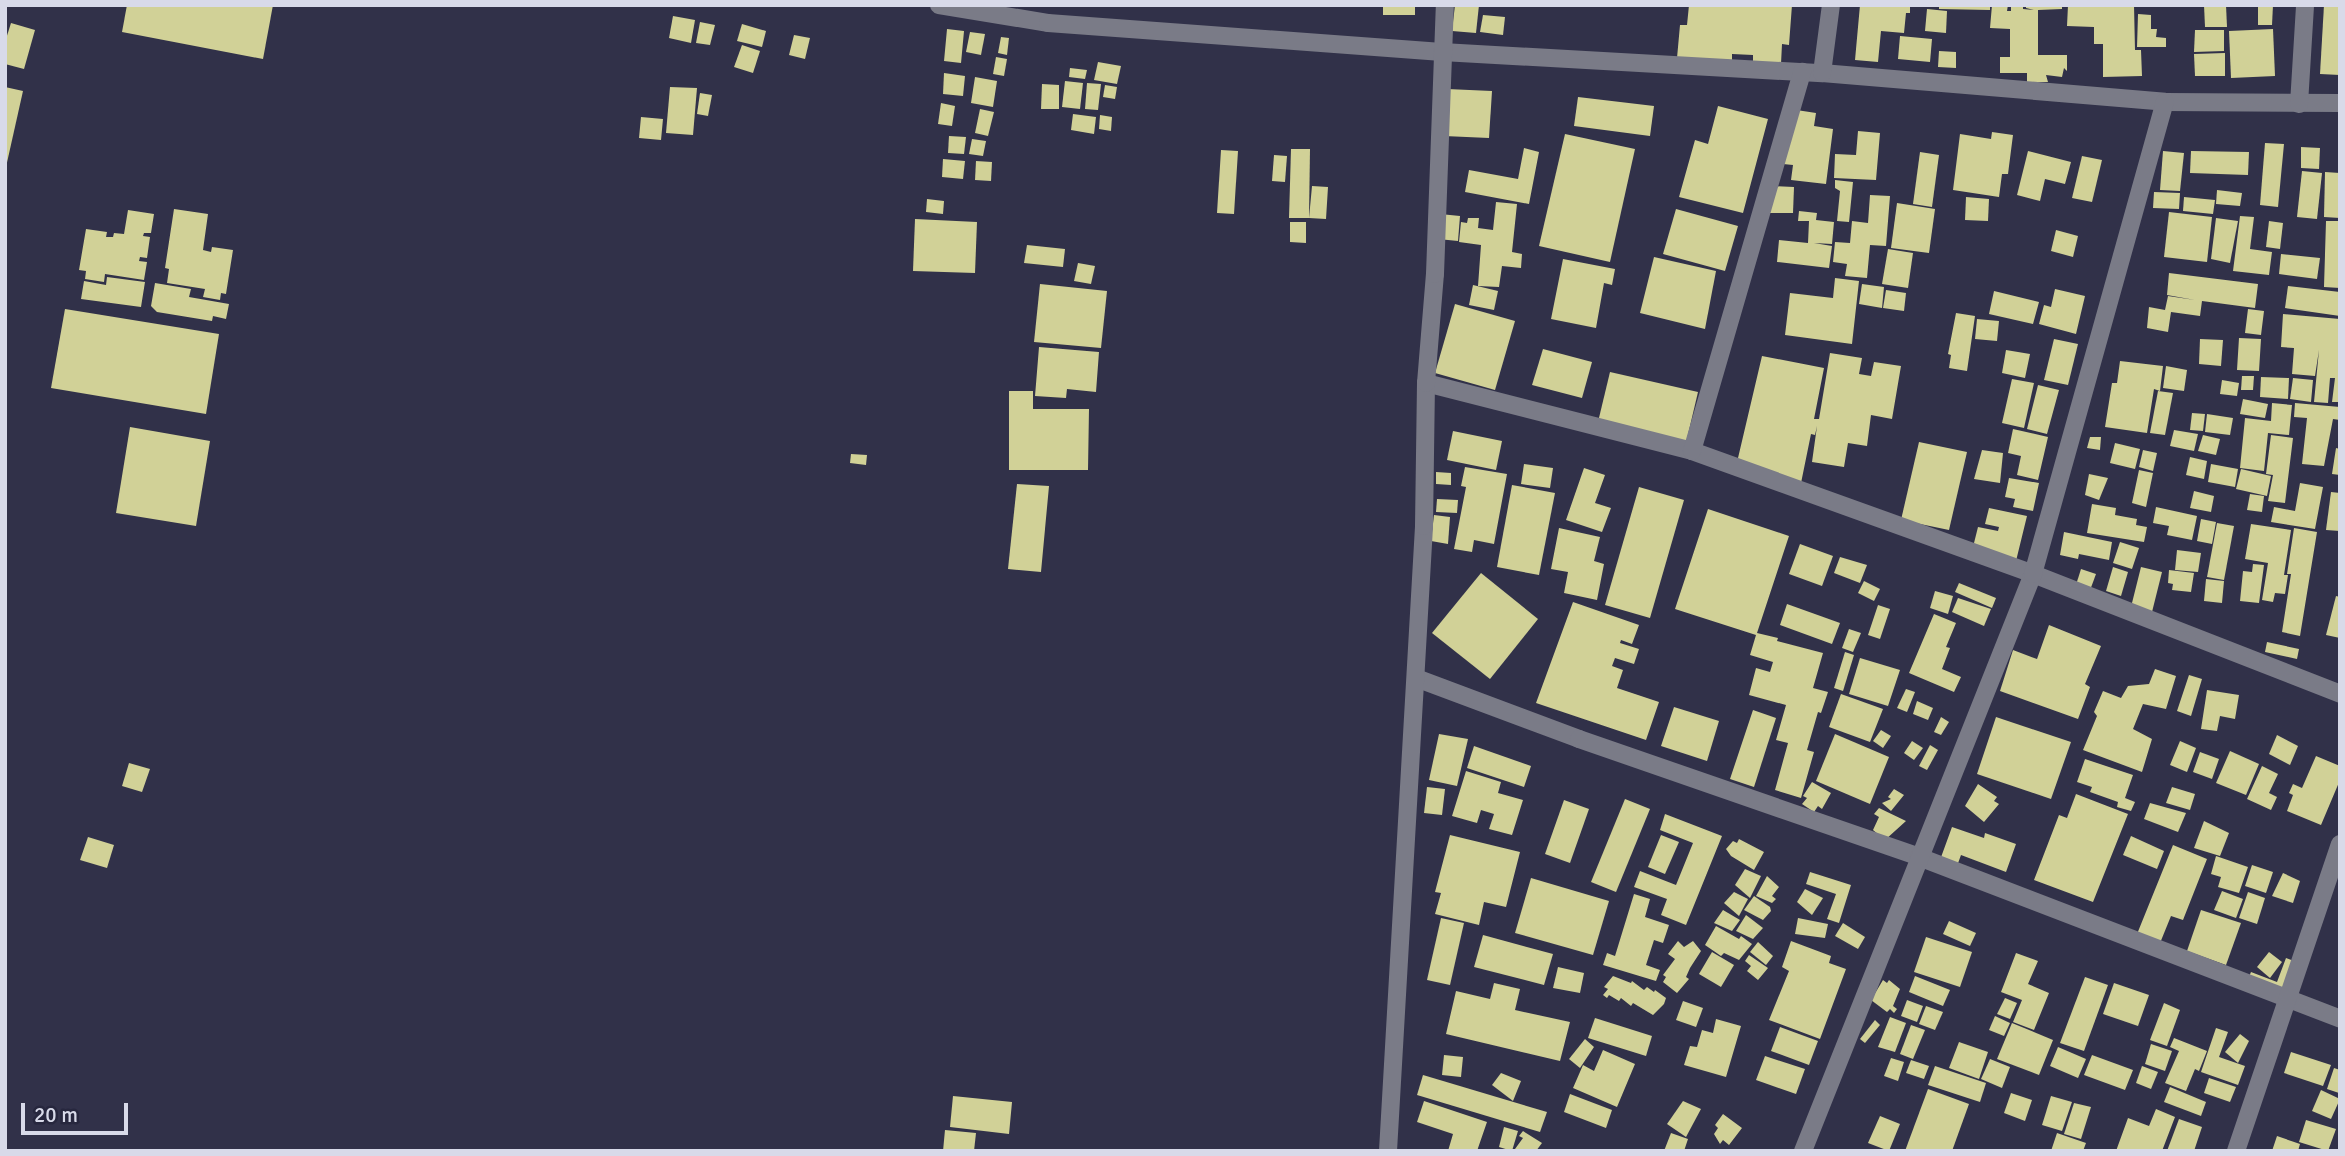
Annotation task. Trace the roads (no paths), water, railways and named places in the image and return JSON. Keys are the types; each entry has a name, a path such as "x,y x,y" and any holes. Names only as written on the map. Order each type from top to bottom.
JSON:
{"street":[{"path":"939,5 1048,23 1442,52 1822,72 2165,102 2340,103"},
{"path":"1388,1151 1424,526 1426,383 1435,274 1445,5"},
{"path":"1822,72 1831,5"},
{"path":"2299,104 2305,5"},
{"path":"1692,451 1802,72"},
{"path":"1803,1151 2033,574 2165,102"},
{"path":"1426,383 1692,451 2033,574 2340,694"},
{"path":"1416,678 1579,739 1919,858 2340,1018"},
{"path":"2236,1151 2340,844"}]}
